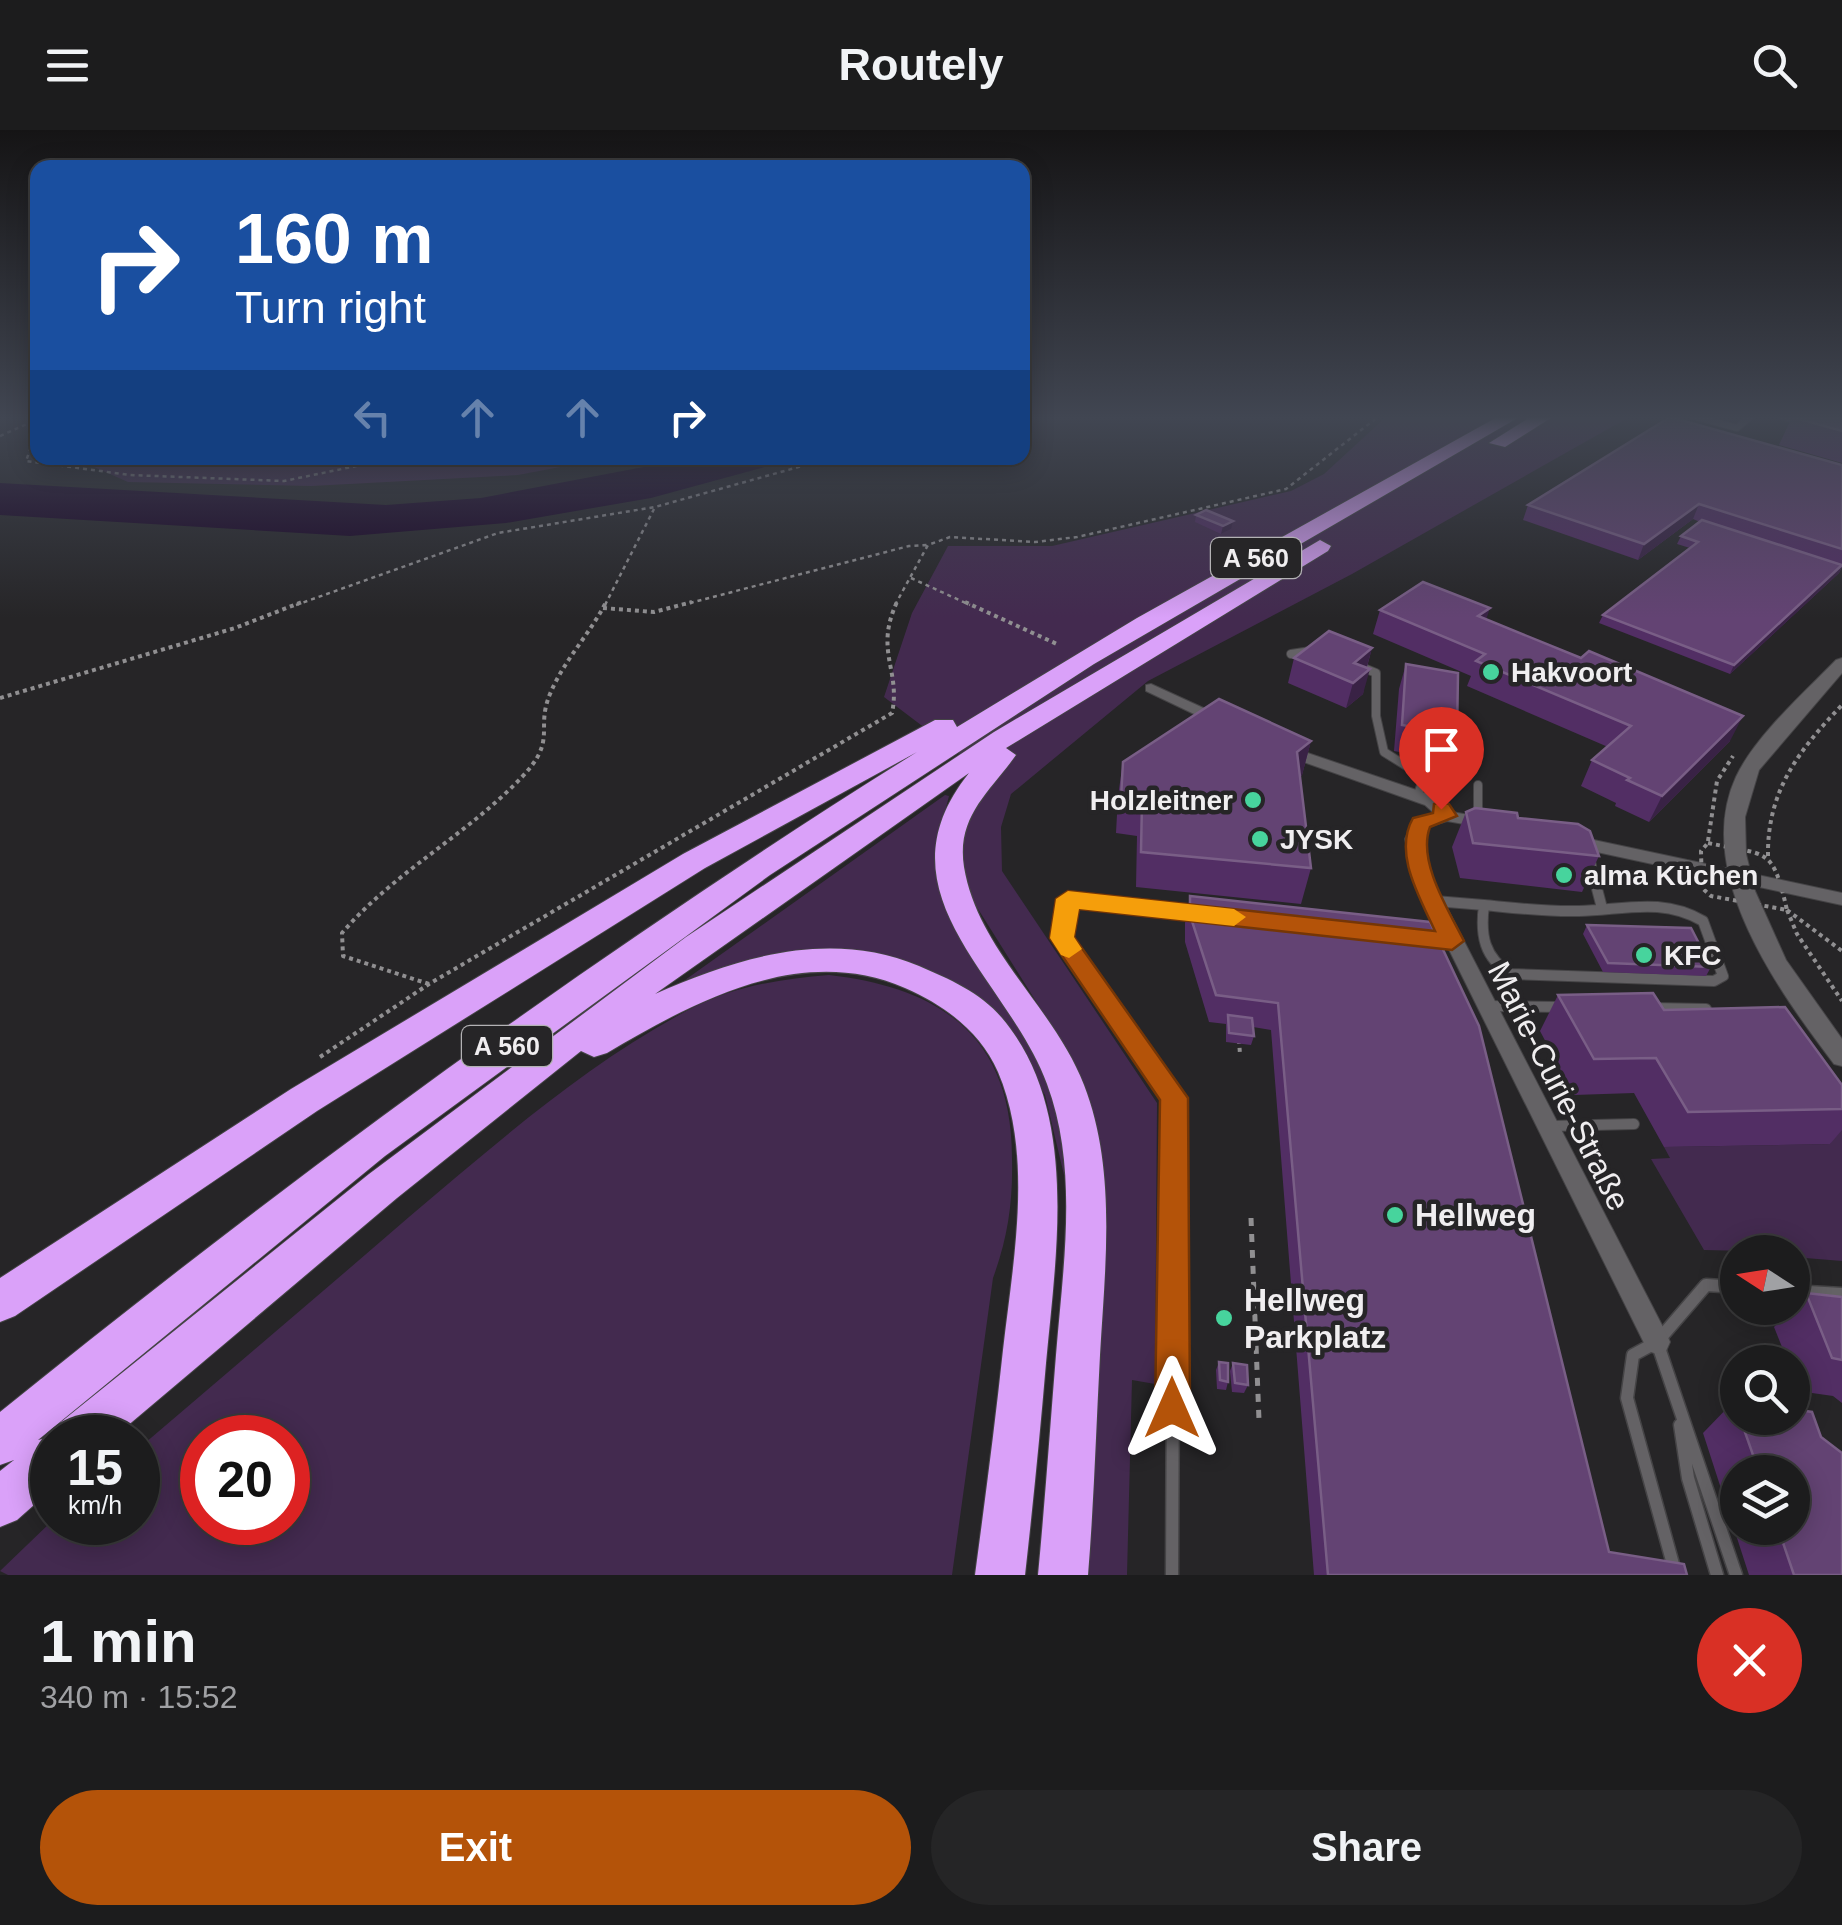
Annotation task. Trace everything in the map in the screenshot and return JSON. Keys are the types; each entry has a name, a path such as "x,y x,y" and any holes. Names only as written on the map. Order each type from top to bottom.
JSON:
{"highway":[{"name":"A 560","path":"73,1415 384,1136 676,922 1121,636 1392,483"},
{"name":"A 560","path":"79,1415 699,944 1070,696 1431,483"},
{"path":"7,1295 304,1100 694,861 878,760 1121,636"},
{"path":"1067,1561 1082,1282 1082,1145 1057,1061 979,940 954,891 948,845 953,821 976,780 1070,696"},
{"path":"475,1113 673,998 712,980 769,964 804,960 874,964 914,975 976,1016 1004,1046 1019,1076 1038,1168 1034,1261 1000,1575"},
{"name":"A 560","path":"0,1503 30,1458"}],"street":[{"path":"1842,664 1745,778 1736,837 1743,877 1778,966 1842,1057"},
{"path":"1150,688 1235,727"},
{"path":"1268,743 1417,796 1437,805 1446,816 1507,828"},
{"name":"Marie-Curie-Straße","path":"1446,816 1421,823 1414,839 1444,940 1484,1006 1657,1342"},
{"path":"1551,837 1842,899"}],"lane":[{"path":"1290,654 1328,652"},
{"path":"1344,659 1376,674 1376,716 1384,752 1424,777 1417,796"},
{"path":"1478,785 1478,822"},
{"path":"1586,844 1602,908"},
{"path":"1172,1575 1174,1098 1062,938 1068,899 1217,916"},
{"path":"1432,900 1602,908 1658,905 1686,910 1710,931 1724,968 1723,976 1714,981 1511,974 1491,961 1481,941 1484,904"},
{"path":"1484,1006 1578,1008"},
{"path":"1636,1008 1712,1009"},
{"path":"1544,1126 1634,1124"},
{"path":"1676,1575 1627,1398 1633,1355 1657,1342 1706,1284 1720,1285"},
{"path":"1810,1292 1842,1294"},
{"path":"1657,1342 1736,1575"},
{"path":"1680,1418 1688,1478 1717,1575"}],"path":[{"path":"0,698 235,628 498,534 654,508 741,483"},
{"path":"603,608 654,612 950,537 1035,542 1076,536 1286,489 1293,483"},
{"path":"654,508 603,608 548,699 544,746 533,762 521,778 367,904 342,934 343,956 428,984 892,713 898,696 886,655 886,630 928,545"},
{"path":"911,578 1059,645"},
{"path":"1768,856 1769,808 1779,779 1842,704"},
{"path":"1842,951 1787,910 1797,934 1842,1002"},
{"path":"1238,1034 1240,1056"},
{"path":"1251,1218 1260,1420"},
{"path":"1255,1306 1293,1312"}],"shaded area":[{"path":"0,483 386,505 481,498 557,483 705,483 651,498 506,523 350,536 0,515"},
{"path":"194,483 359,483 311,486"},
{"path":"1306,483 1512,483 1352,574 1148,681 1011,794 1001,827 1002,871 1157,1103 1155,1384 1132,1380 1127,1575 1089,1575 1103,1206 1054,1030 968,893 963,846 975,807 991,778 884,697 912,613 948,546 1052,546 1291,491"},
{"path":"945,795 949,796 935,851 937,869 1052,1087 1071,1176 1064,1175 1045,1095 1006,1029 818,950 756,958 685,980"},
{"path":"829,975 905,992 937,1007 963,1026 984,1050 999,1080 1009,1116 1010,1204 993,1278 952,1575 8,1575 0,1571 30,1542 160,1545 160,1430 476,1161 579,1079 690,1009 758,985"},
{"path":"1842,1096 1842,1261 1810,1258 1810,1235 1720,1235 1720,1250 1704,1250 1651,1159 1670,1158 1664,1147 1830,1144"}],"building":[{"path":"1563,483 1842,483 1842,549 1699,504 1644,544 1528,505"},
{"path":"1206,510 1233,521 1223,526 1196,515"},
{"path":"1702,520 1842,565 1734,665 1603,615 1698,542 1681,536"},
{"path":"1423,582 1490,608 1478,616 1581,658 1589,651 1743,716 1662,796 1592,760 1631,726 1476,661 1485,654 1380,610"},
{"path":"1329,631 1372,648 1354,663 1370,669 1353,683 1294,658"},
{"path":"1406,664 1458,673 1457,735 1402,725"},
{"path":"1219,699 1311,741 1297,752 1311,868 1141,852 1142,801 1121,798 1123,762"},
{"path":"1475,808 1517,813 1518,818 1578,824 1590,831 1599,856 1473,843 1466,812"},
{"name":"Hellweg","path":"1190,896 1430,922 1479,1026 1609,1552 1684,1564 1687,1575 1328,1575 1278,1003 1216,995 1190,915"},
{"name":"KFC","path":"1587,925 1691,928 1711,967 1608,963"},
{"path":"1653,993 1664,1010 1785,1007 1842,1085 1842,1109 1688,1112 1656,1058 1594,1059 1558,995"},
{"path":"1228,1015 1252,1018 1254,1036 1229,1033"},
{"path":"1810,1293 1842,1297 1842,1360 1832,1358 1810,1303"},
{"path":"1219,1362 1228,1363 1228,1382 1220,1380"},
{"path":"1233,1363 1247,1365 1248,1385 1235,1383"},
{"path":"1812,1412 1821,1437 1842,1453 1842,1575 1794,1575 1784,1545 1810,1545 1810,1455 1753,1455 1746,1435 1810,1435"}],"slow traffic":[{"path":"1069,949 1062,938 1068,899 1234,917"}],"place":[{"name":"Hakvoort","path":"1491,672"},
{"name":"Holzleitner","path":"1253,800"},
{"name":"JYSK","path":"1260,839"},
{"name":"alma Küchen","path":"1564,875"},
{"name":"KFC","path":"1644,955"},
{"name":"Hellweg","path":"1395,1215"},
{"name":"Hellweg Parkplatz","path":"1224,1318"}],"route":[{"path":"1172,1408 1174,1098 1062,938 1068,899 1452,941 1424,883 1414,839 1421,823 1446,816 1441,809"}]}
